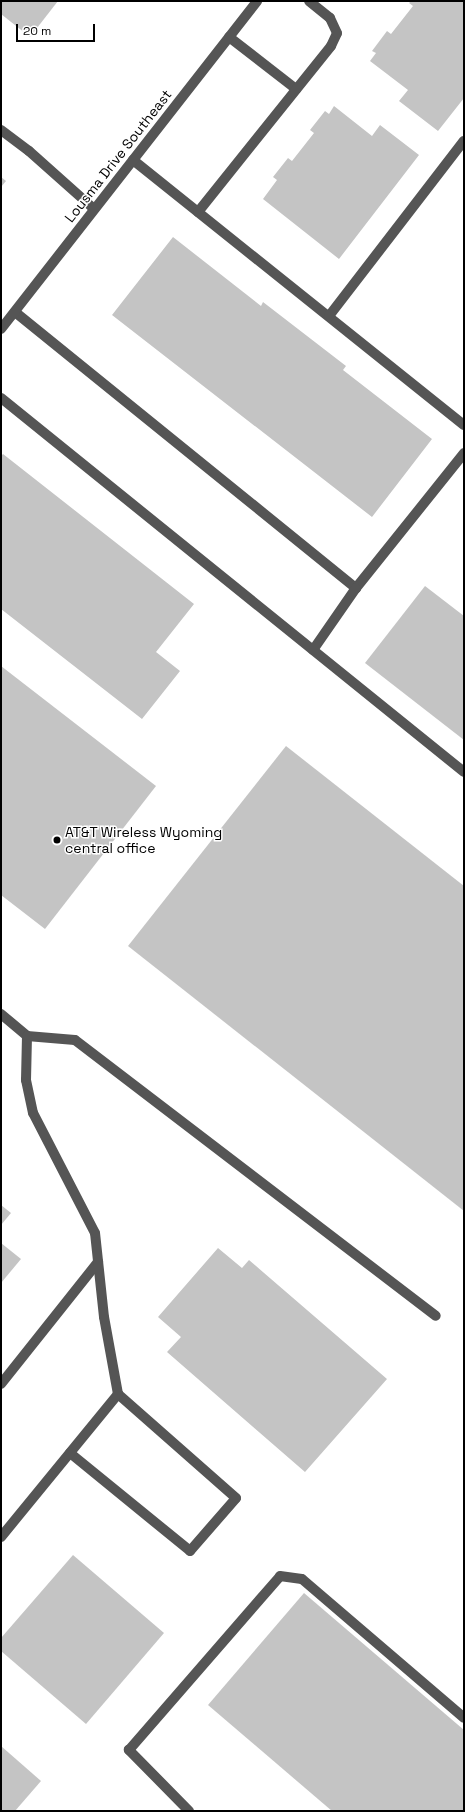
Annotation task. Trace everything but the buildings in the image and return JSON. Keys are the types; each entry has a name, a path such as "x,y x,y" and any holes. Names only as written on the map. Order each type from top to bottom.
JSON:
{"street":[{"name":"Lousma Drive Southeast","path":"1,329 257,1"},
{"path":"198,212 331,46 337,33 330,18 309,1"},
{"path":"230,36 296,89"},
{"path":"1,130 29,151 94,209"},
{"path":"328,316 464,141"},
{"path":"133,160 464,425"},
{"path":"15,312 356,588"},
{"path":"1,398 464,772"},
{"path":"313,650 356,588 464,453"},
{"path":"1,1014 27,1036 75,1040 436,1316"},
{"path":"27,1036 26,1080 33,1113 95,1233 104,1317 118,1394 236,1498 190,1551 70,1453"},
{"path":"1,1384 98,1262"},
{"path":"1,1537 118,1394"},
{"path":"189,1811 129,1750 280,1576 302,1579 464,1718"}],"place":[{"name":"AT&T Wireless Wyoming central office","path":"57,840"}]}
